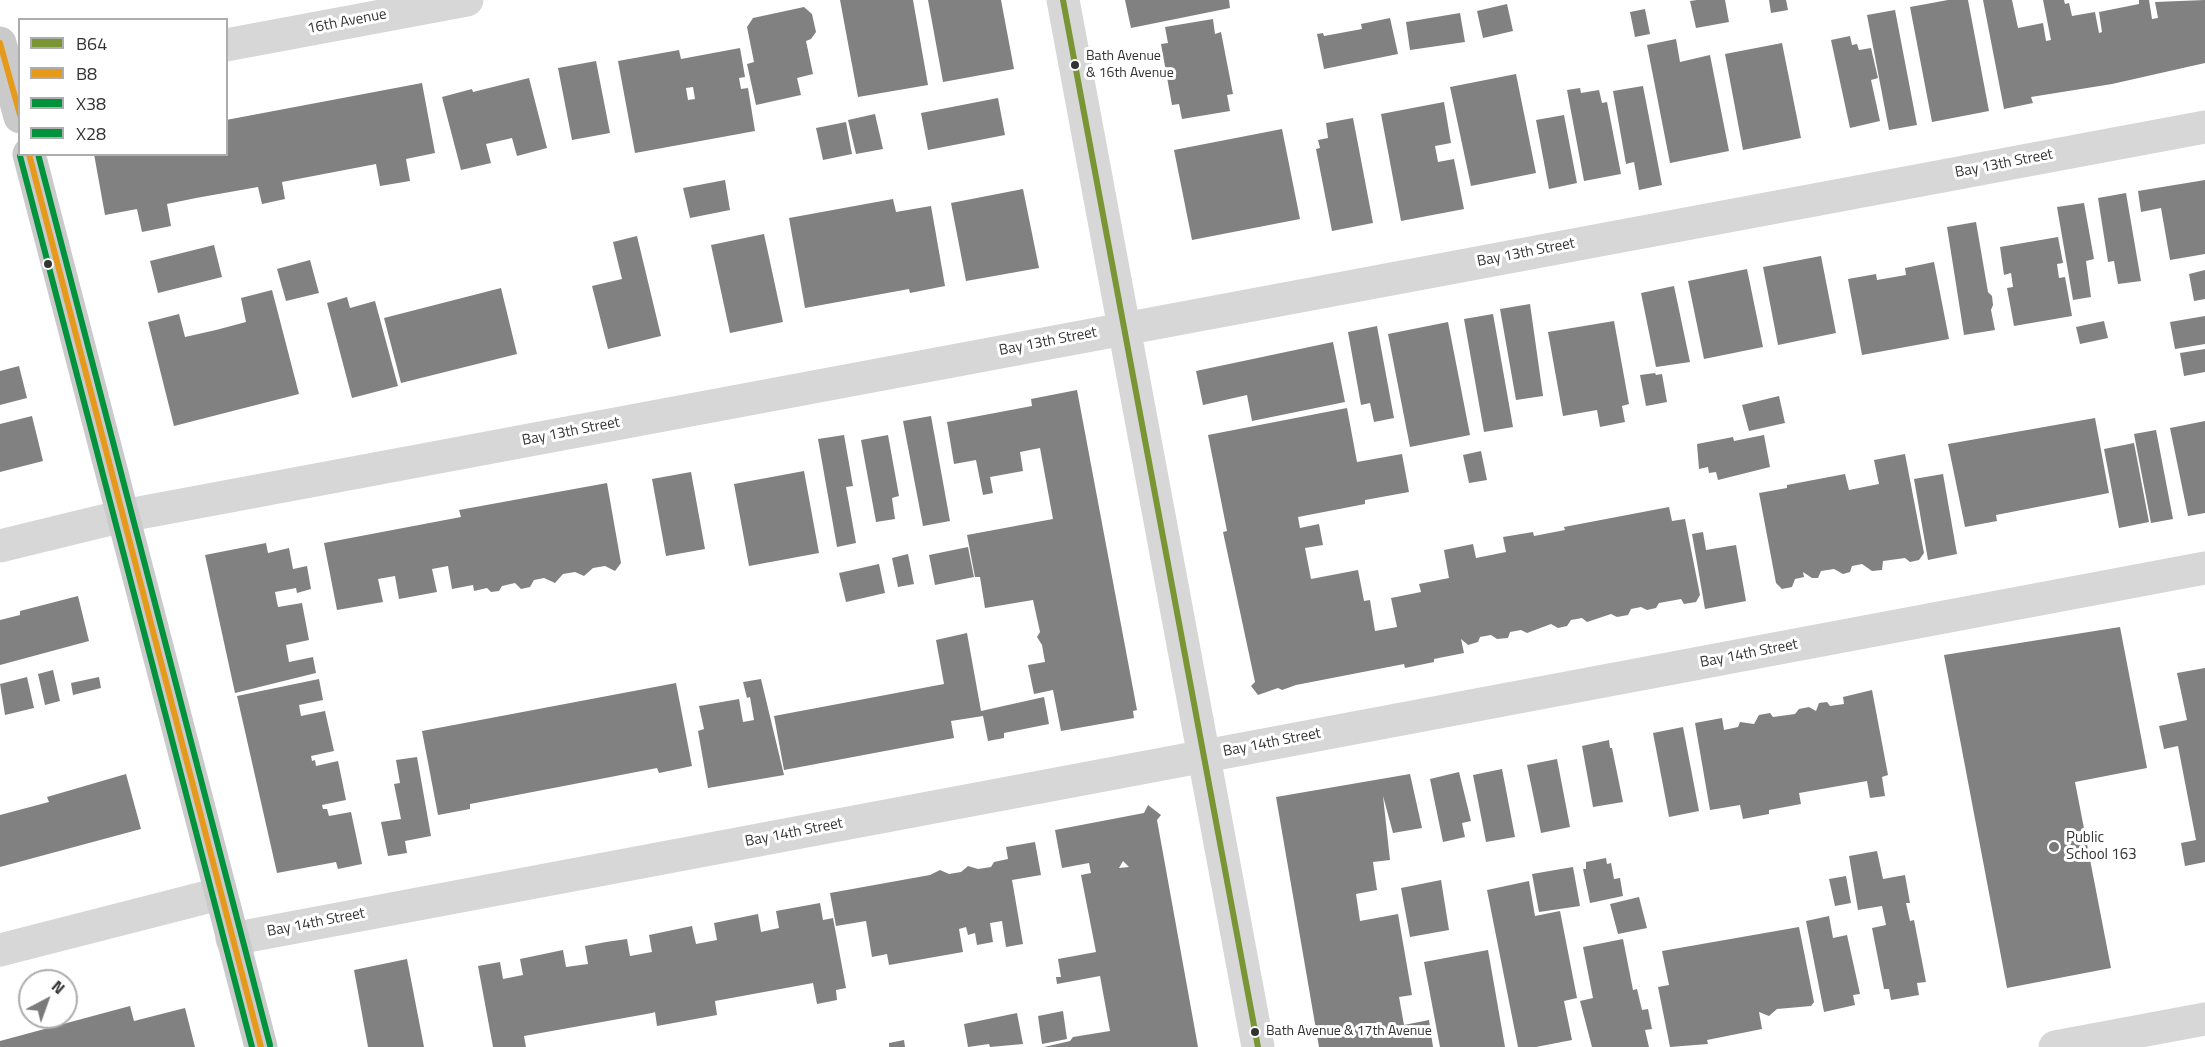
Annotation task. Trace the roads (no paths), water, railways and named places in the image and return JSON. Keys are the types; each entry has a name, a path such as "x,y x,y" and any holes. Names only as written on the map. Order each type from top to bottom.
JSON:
{"main road":[{"path":"0,43 18,110"},
{"path":"30,156 219,894 261,1047"}],"street":[{"name":"16th Avenue","path":"228,45 467,0"},
{"path":"1063,0 1258,1047"},
{"name":"Bay 13th Street","path":"0,546 123,516 2205,127"},
{"name":"Bay 14th Street","path":"232,939 2205,568"},
{"path":"0,950 219,894"},
{"path":"2055,1047 2110,1042 2205,1019"}],"place":[{"name":"Bath Avenue & 16th Avenue","path":"1075,65"},
{"name":"Public School 163","path":"2054,847"},
{"name":"Bath Avenue & 17th Avenue","path":"1255,1032"}]}
